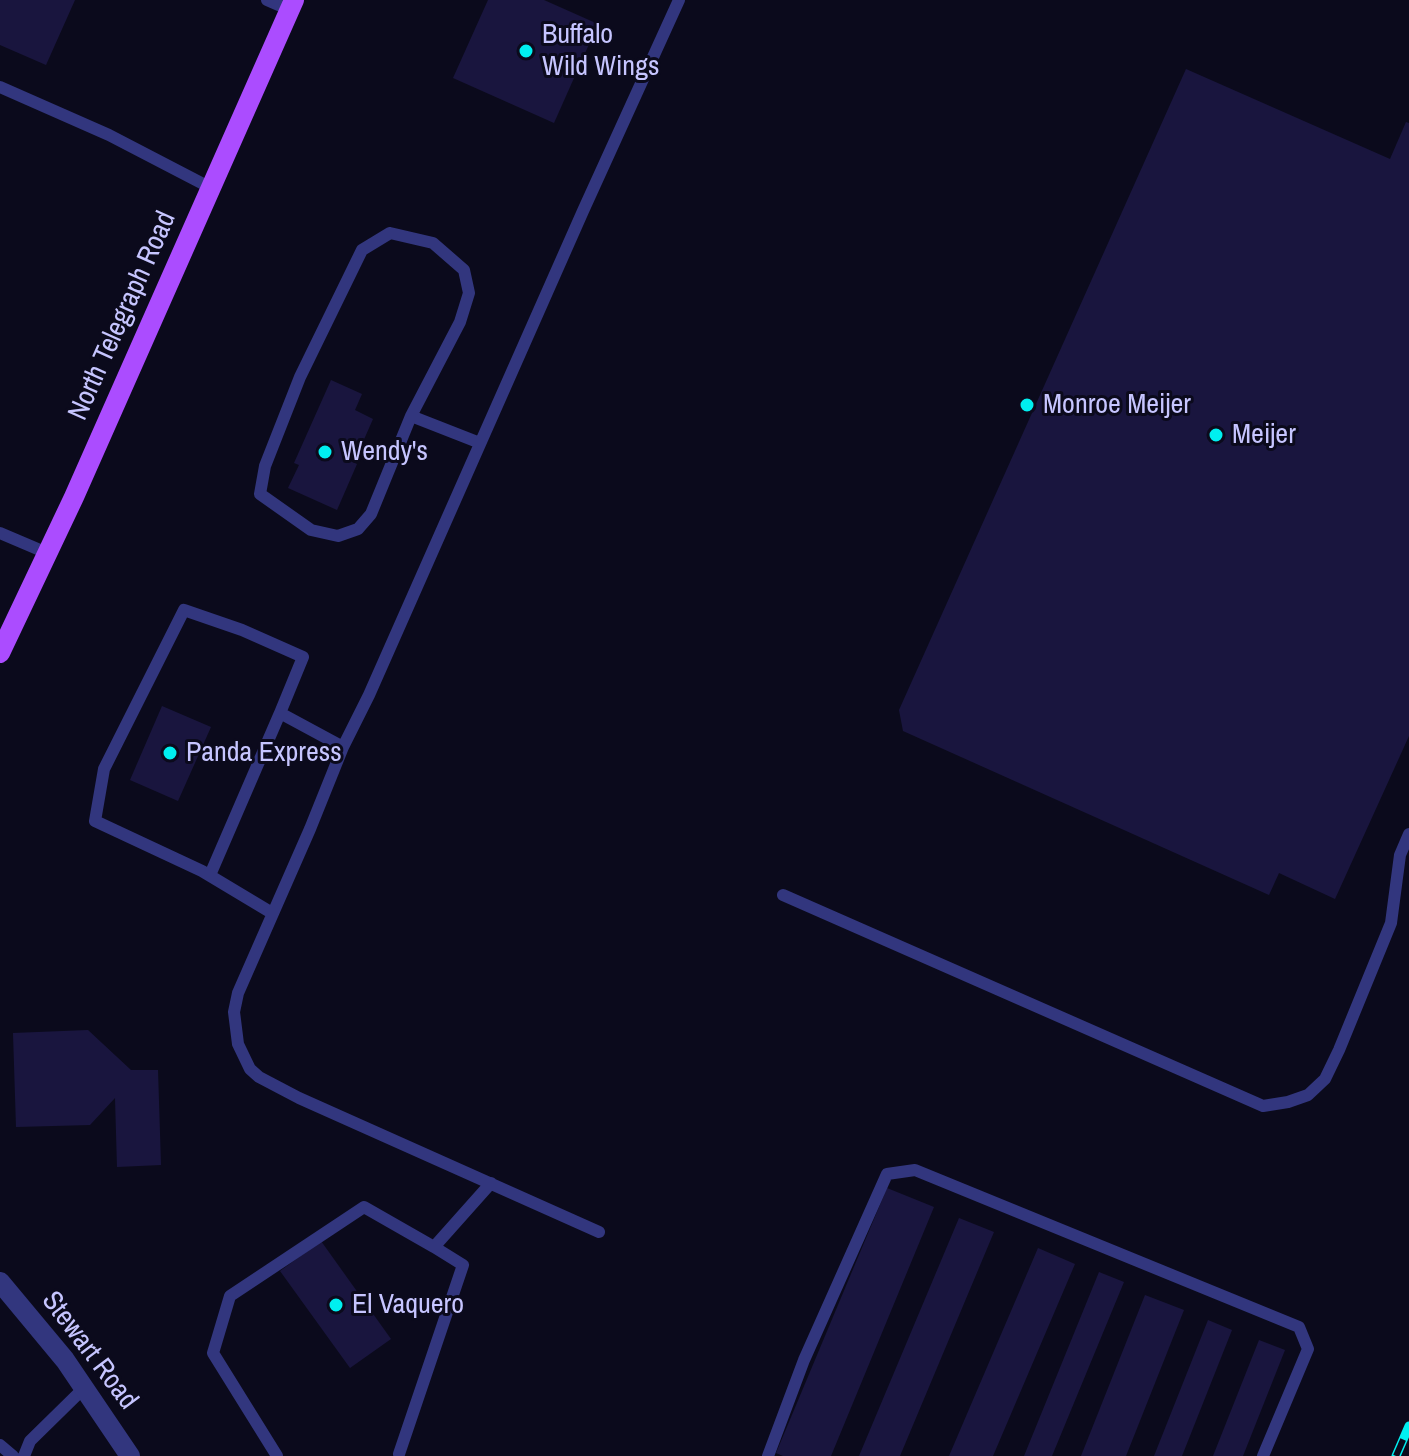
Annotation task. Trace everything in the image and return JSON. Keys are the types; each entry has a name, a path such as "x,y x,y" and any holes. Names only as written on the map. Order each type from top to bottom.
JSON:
{"main road":[{"name":"North Telegraph Road","path":"0,653 292,5"}],"street":[{"name":"Stewart Road","path":"0,1282 65,1360 130,1456"}],"lane":[{"path":"267,0 292,5"},
{"path":"599,1232 299,1098 259,1077 250,1069 238,1044 234,1012 238,993 343,747 679,0"},
{"path":"0,87 109,135 211,188"},
{"path":"390,233 433,243 464,270 469,293 460,322 411,416 371,514 358,529 338,536 311,530 260,494 265,466 300,377 362,250 390,233"},
{"path":"411,416 480,443"},
{"path":"0,533 47,553"},
{"path":"210,875 303,657 242,630 184,610 104,769 95,821 210,875 272,913"},
{"path":"280,713 343,747"},
{"path":"783,895 1263,1106 1308,1095 1325,1079 1391,923 1400,855 1409,834"},
{"path":"768,1456 804,1360 887,1174 915,1170 1299,1327 1308,1349 1263,1456"},
{"path":"434,1247 491,1183"},
{"path":"277,1456 213,1353 230,1296 364,1207 463,1265 400,1455"},
{"path":"24,1456 30,1441 84,1388"},
{"path":"0,1445 13,1456"}],"building":[{"path":"0,0 75,0 46,65 0,45"},
{"name":"Buffalo Wild Wings","path":"488,0 544,0 598,24 554,123 453,78"},
{"name":"Meijer","path":"1186,69 1390,159 1406,122 1409,123 1409,736 1335,899 1279,873 1269,895 903,731 899,710"},
{"name":"Wendy's","path":"331,380 362,394 355,410 373,419 362,444 357,441 348,460 357,464 337,510 288,488 299,465 294,463"},
{"name":"Panda Express","path":"162,706 211,727 178,801 130,780"},
{"path":"88,1030 131,1070 158,1070 161,1165 117,1167 115,1098 90,1125 16,1127 13,1033"},
{"path":"887,1188 934,1207 831,1456 783,1456 776,1453"},
{"path":"959,1218 994,1232 900,1456 859,1456"},
{"name":"El Vaquero","path":"321,1241 391,1339 350,1368 280,1271"},
{"path":"1038,1248 1075,1264 993,1456 949,1456"},
{"path":"1099,1272 1124,1282 1052,1456 1024,1456"},
{"path":"1145,1295 1184,1310 1126,1456 1081,1456"},
{"path":"1208,1320 1232,1330 1182,1456 1154,1456"},
{"path":"1259,1340 1285,1350 1243,1456 1213,1456"}],"railway":[{"path":"1396,1456 1409,1426"}],"place":[{"name":"Buffalo Wild Wings","path":"526,51"},
{"name":"Monroe Meijer","path":"1027,405"},
{"name":"Meijer","path":"1216,435"},
{"name":"Wendy's","path":"325,452"},
{"name":"Panda Express","path":"170,753"},
{"name":"El Vaquero","path":"336,1305"}]}
